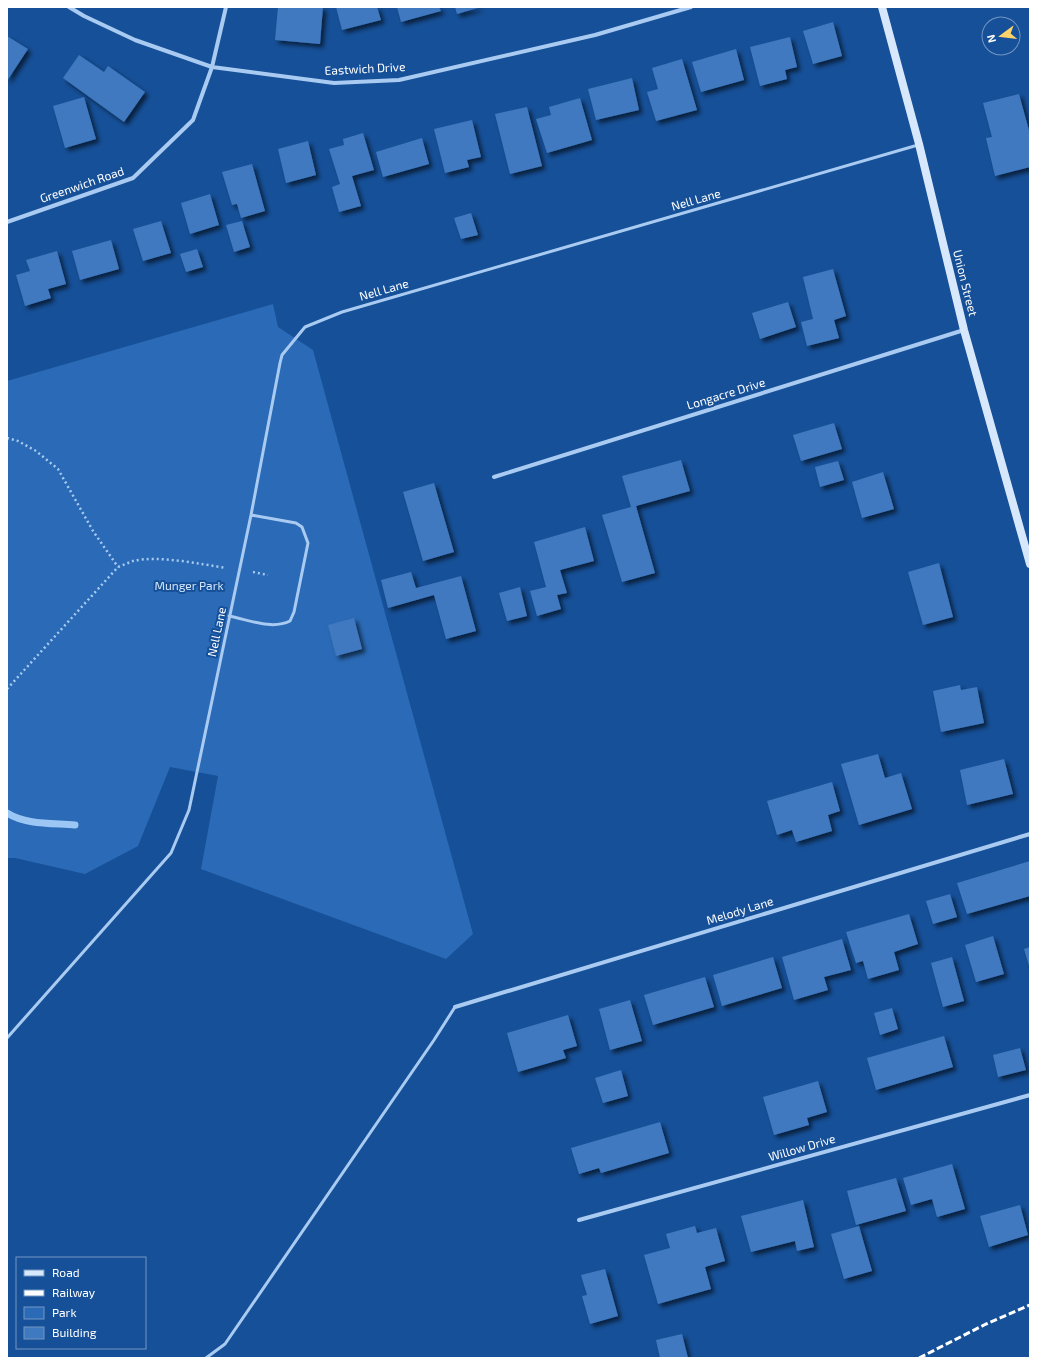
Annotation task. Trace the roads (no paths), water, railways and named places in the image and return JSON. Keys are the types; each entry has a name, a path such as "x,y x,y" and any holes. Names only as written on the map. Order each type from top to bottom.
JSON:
{"main road":[{"name":"Union Street","path":"882,7 919,144 964,330 1030,564"}],"street":[{"name":"Eastwich Drive","path":"69,7 84,16 135,40 212,67 334,83 399,80 595,35 691,7"},
{"name":"Greenwich Road","path":"7,222 133,178 193,120 212,67 226,7"},
{"name":"Longacre Drive","path":"494,477 964,330"},
{"name":"Melody Lane","path":"455,1007 1030,834"},
{"name":"Willow Drive","path":"579,1220 1030,1095"}],"lane":[{"name":"Nell Lane","path":"7,1038 171,852 189,810 251,515 282,355 305,327 342,312 919,144"},
{"path":"229,616 274,626 283,625 290,621 294,612 308,543 304,531 302,527 296,523 251,515"},
{"path":"206,1358 225,1344 430,1046 455,1007"}],"waterway":[{"path":"7,813 14,817 31,822 75,825"}],"railway":[{"path":"919,1358 986,1324 1030,1305"}],"park label":[{"name":"Munger Park","path":"189,586"}]}
